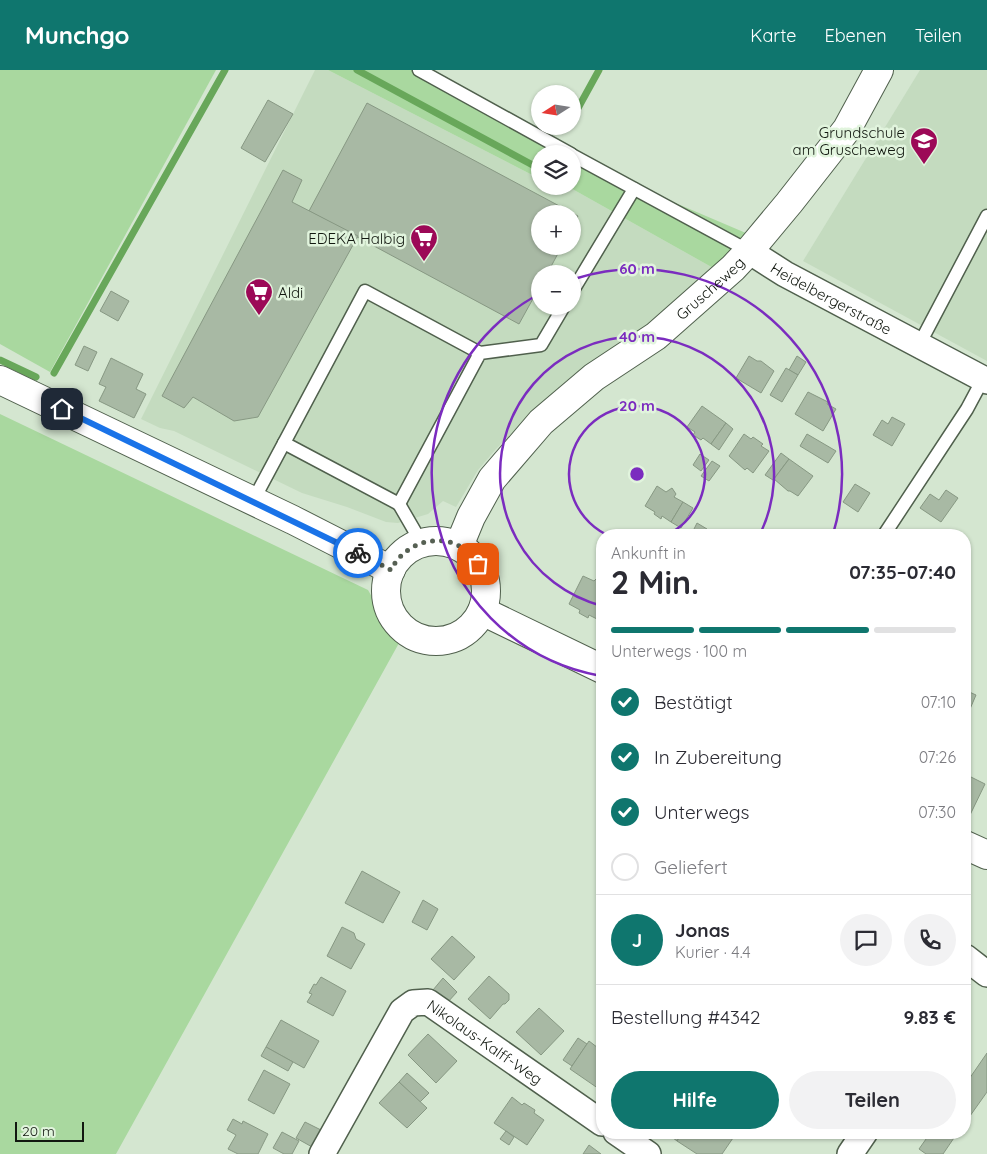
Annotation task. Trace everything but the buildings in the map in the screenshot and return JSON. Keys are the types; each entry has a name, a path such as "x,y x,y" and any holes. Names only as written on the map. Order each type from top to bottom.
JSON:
{"street":[{"name":"Gruscheweg","path":"459,546 492,479 541,422 594,377 656,336 733,268 749,251 847,130 879,70"},
{"name":"Heidelbergerstraße","path":"749,251 785,274 985,380"},
{"path":"0,380 253,501 391,570"},
{"path":"436,540 459,546 467,551 478,564 485,579 486,595 482,611 474,624 463,634 450,640 420,639 407,632 396,622 389,609 386,594 387,578 394,562 405,551 422,542 436,540"},
{"path":"482,611 596,666"},
{"path":"971,847 987,855"},
{"name":"Nikolaus-Kalff-Weg","path":"322,1154 402,1011 413,1003 428,1002 596,1119"},
{"path":"626,1139 648,1154"},
{"path":"850,1154 860,1139"}],"lane":[{"name":"Heidelbergerstraße","path":"420,70 556,145"},
{"name":"Heidelbergerstraße","path":"581,159 749,251"},
{"path":"581,277 634,189"},
{"path":"919,345 987,216"},
{"path":"253,501 365,291 480,353 541,345 559,315"},
{"path":"399,504 480,353"},
{"path":"888,529 985,380"},
{"path":"284,443 399,504 422,542"}],"shaded area":[{"path":"315,70 328,70 531,174 531,195 581,194 715,269 634,338 572,376 496,449 478,470 456,507 443,501 428,514 398,523 386,522 302,493 174,431 160,428 141,419"},
{"name":"Grundschule am Gruscheweg","path":"920,70 987,70 987,361 803,261"}],"green space":[{"path":"0,70 216,70 50,372 0,344"},
{"path":"328,70 427,70 531,128 531,135 544,135 562,145 531,145 531,174"},
{"path":"581,155 638,187 767,242 715,269 581,194"},
{"path":"0,414 368,590 384,618 404,634 116,1154 0,1154"}],"waterway":[{"path":"54,373 225,70"},
{"path":"357,70 531,164"},
{"path":"581,103 599,70"},
{"path":"0,360 36,377"}],"way so far":[{"path":"358,553 391,570 394,562 405,551 422,542 436,540 459,546 467,551 478,564"}],"place":[{"name":"Grundschule am Gruscheweg","path":"924,165"},
{"name":"EDEKA Halbig","path":"424,262"},
{"name":"Aldi","path":"259,316"}],"route":[{"path":"62,409 358,553"}]}
